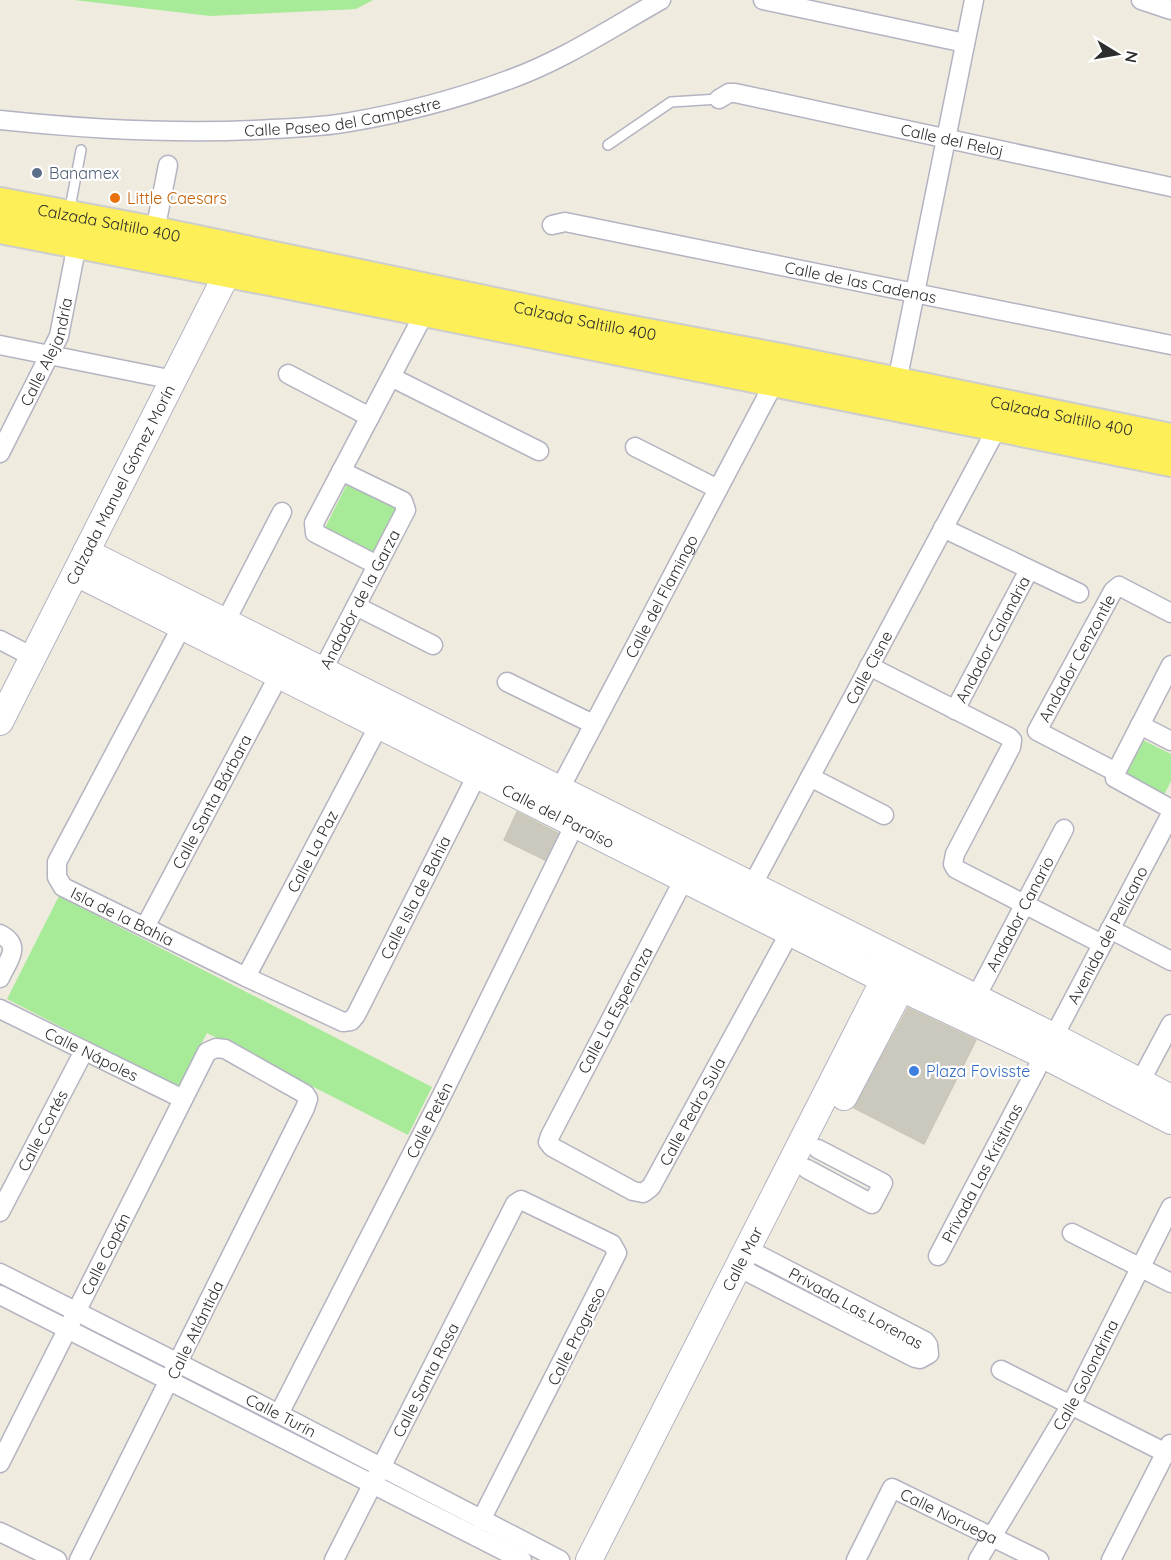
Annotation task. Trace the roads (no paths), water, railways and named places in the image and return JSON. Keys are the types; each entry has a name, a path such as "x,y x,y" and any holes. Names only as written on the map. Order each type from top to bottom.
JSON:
{"main road":[{"name":"Calzada Saltillo 400","path":"0,202 155,231 234,261 425,312 1171,462"},
{"name":"Calzada Saltillo 400","path":"0,229 77,244 234,261 604,325 1171,438"}],"street":[{"name":"Calle Paseo del Campestre","path":"0,120 150,131 204,132 306,128 349,122 433,104 509,80 549,63 661,0"},
{"path":"763,0 965,44"},
{"path":"897,382 974,0"},
{"path":"1141,0 1171,10"},
{"name":"Calle del Reloj","path":"727,96 946,138 1171,187"},
{"path":"155,231 168,165"},
{"name":"Calle de las Cadenas","path":"552,225 565,222 1171,345"},
{"name":"Calle Alejandría","path":"0,453 59,336 77,244"},
{"name":"Calzada Manuel Gómez Morín","path":"0,722 234,261"},
{"path":"378,565 315,533 314,523 425,312"},
{"path":"0,345 174,381"},
{"path":"288,374 370,417"},
{"path":"391,377 539,451"},
{"name":"Calle del Flamingo","path":"554,800 774,383"},
{"name":"Calle Cisne","path":"746,896 997,428"},
{"path":"635,447 718,489"},
{"name":"Andador de la Garza","path":"317,681 406,510 403,501 341,471"},
{"path":"220,632 282,512"},
{"path":"943,528 1079,593"},
{"name":"Calle del Paraíso","path":"81,563 182,626 220,632 279,675 317,681 379,725 477,775 554,800 575,824 684,879 746,896 790,932 898,973 976,998 1048,1046"},
{"name":"Calle del Paraíso","path":"81,563 1048,1046"},
{"name":"Andador Calandria","path":"955,710 1029,570"},
{"name":"Andador Cenzontle","path":"1116,775 1037,731 1113,591 1119,586 1171,613"},
{"path":"356,606 433,645"},
{"name":"Isla de la Bahía","path":"182,626 57,862 57,877 63,887 246,977 343,1022 351,1021"},
{"path":"0,640 33,657"},
{"path":"1171,664 1116,775 1171,809"},
{"path":"869,666 1009,736 1012,741 1011,747 955,854 953,864 956,869 1025,905 1171,961"},
{"name":"Calle Santa Bárbara","path":"145,927 279,675"},
{"path":"507,682 593,724"},
{"name":"Calle La Paz","path":"246,977 379,725"},
{"path":"1140,725 1171,741"},
{"name":"Calle Isla de Bahía","path":"351,1021 477,775"},
{"path":"810,777 884,815"},
{"name":"Avenida del Pelícano","path":"1048,1046 1171,814"},
{"name":"Calle Petén","path":"279,1414 442,1095 575,824"},
{"name":"Andador Canario","path":"976,998 1064,829"},
{"name":"Calle La Esperanza","path":"549,1142 560,1116 684,879"},
{"name":"Calle Pedro Sula","path":"549,1142 552,1147 633,1191 643,1193 648,1191 790,932"},
{"path":"0,978 13,951 6,939"},
{"name":"Calle Mar","path":"608,1560 750,1262 813,1159 898,973"},
{"name":"Calle Mar","path":"589,1560 750,1262 898,973"},
{"name":"Calle Nápoles","path":"0,1009 183,1099"},
{"path":"1140,1082 1171,1023"},
{"path":"1048,1046 1140,1082 1171,1098"},
{"path":"1048,1046 1171,1121"},
{"name":"Privada Las Kristinas","path":"938,1256 1048,1046"},
{"name":"Calle Copán","path":"0,1463 207,1052 216,1048 225,1049 305,1094 308,1099"},
{"name":"Calle Cortés","path":"0,1212 84,1051"},
{"name":"Calle Atlántida","path":"79,1560 179,1363 308,1099"},
{"name":"Calle Progreso","path":"481,1520 617,1253 612,1244 521,1200 518,1201"},
{"name":"Calle Santa Rosa","path":"334,1560 518,1201"},
{"name":"Calle Golondrina","path":"978,1560 1071,1405 1171,1207"},
{"path":"1072,1233 1171,1284"},
{"name":"Privada Las Lorenas","path":"750,1262 925,1341 929,1354 920,1359 915,1358 750,1262"},
{"name":"Calle Turín","path":"0,1273 279,1414 377,1475 522,1560"},
{"name":"Calle Turín","path":"0,1295 170,1381 481,1520 560,1560"},
{"path":"1001,1370 1071,1405 1168,1448 1111,1560"},
{"name":"Calle Noruega","path":"855,1560 892,1488 1039,1560"},
{"path":"0,1532 57,1560"}],"lane":[{"path":"608,146 671,102 727,96"},
{"path":"69,215 81,150"}],"place":[{"name":"Banamex","path":"37,173"},
{"name":"Little Caesars","path":"115,198"},
{"name":"Plaza Fovisste","path":"914,1071"}]}
